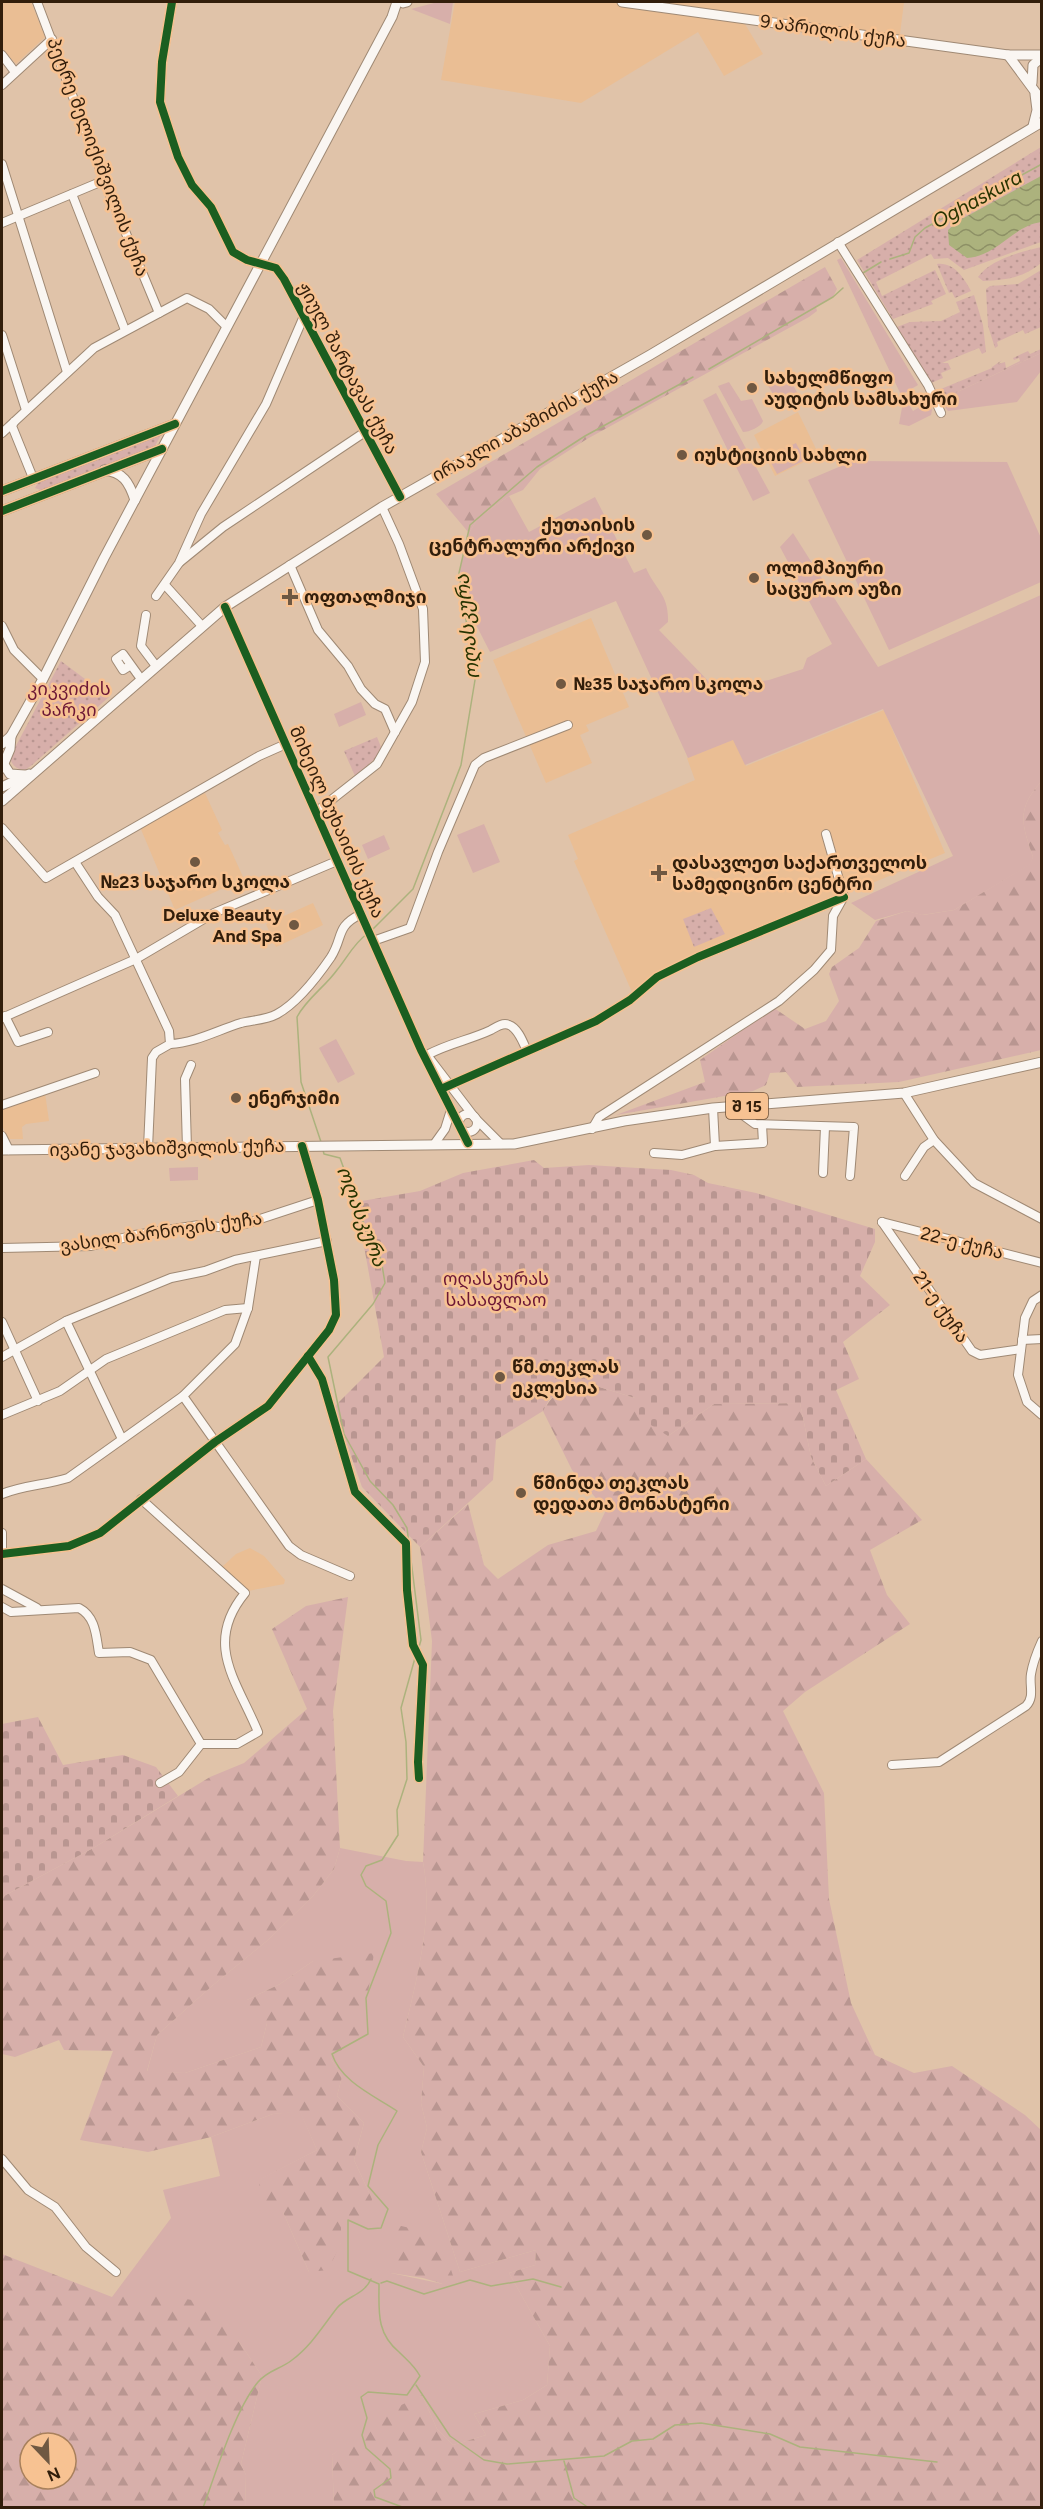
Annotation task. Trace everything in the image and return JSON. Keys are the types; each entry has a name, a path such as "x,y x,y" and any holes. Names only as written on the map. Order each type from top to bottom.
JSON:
{"main road":[{"path":"390,2 392,17"},
{"path":"2,744 11,736 43,679 162,448 392,17 403,2"},
{"name":"9 აპრილის ქუჩა","path":"622,2 1008,55 1041,56"},
{"path":"1008,55 1038,92 1037,124"},
{"path":"1041,56 1033,65 1030,73 1041,101"},
{"name":"ირაკლი აბაშიძის ქუჩა","path":"2,801 225,607 382,507 650,355 1037,124"},
{"path":"2,491 175,424"},
{"path":"2,511 162,448"},
{"path":"104,470 122,475 130,485 135,500"},
{"path":"33,478 32,485 36,497"},
{"path":"11,736 10,749 2,766 10,774 32,773"},
{"name":"ირაკლი აბაშიძის ქუჩა","path":"2,787 32,773"},
{"name":"შ 15","path":"904,1093 1041,1062"},
{"name":"ივანე ჯავახიშვილის ქუჩა","path":"5,1150 501,1144 528,1142 624,1121 713,1108 904,1093"}],"street":[{"name":"პეტრე მელიქიშვილის ქუჩა","path":"37,2 159,313"},
{"name":"ჟიულ შარტავას ქუჩა","path":"172,2 162,63 161,109 183,169 211,207 225,240 233,252 247,260 276,268 400,497"},
{"path":"2,85 52,39"},
{"path":"2,55 15,72"},
{"path":"2,164 5,188 17,217 67,372"},
{"path":"2,223 105,180"},
{"path":"72,194 126,330"},
{"path":"838,242 933,393 941,413"},
{"path":"2,433 94,348 187,298 209,309 227,327"},
{"path":"156,596 179,563 201,514 266,404 304,316"},
{"path":"2,334 26,410"},
{"path":"14,422 12,426 33,478"},
{"path":"179,563 223,527 365,432"},
{"path":"315,812 377,764 412,702 425,662 423,609 382,507"},
{"path":"290,565 318,630 348,666 361,689 375,704 385,709 395,732"},
{"path":"165,585 202,626"},
{"name":"მიხეილ ბუხაიძის ქუჩა","path":"225,607 424,1052 445,1086 501,1144"},
{"path":"146,615 141,646 156,666"},
{"path":"2,626 14,650 43,679"},
{"path":"131,665 141,679"},
{"path":"372,939 410,928 438,852 475,765 484,758 568,725"},
{"path":"2,828 46,878 259,756 286,744"},
{"path":"592,1129 599,1117 778,1001 814,970 831,950 833,916 844,897 826,834"},
{"path":"48,1032 18,1042 3,1017 136,959 214,913 337,861"},
{"path":"75,862 98,897 115,915 158,1003 169,1031 170,1044"},
{"path":"445,1086 596,1021 630,1000 657,977 688,962 844,897"},
{"path":"148,1148 152,1058 163,1047 170,1044 182,1044 243,1023 276,1015 288,1006 331,956 340,929 347,921 361,914"},
{"path":"424,1052 458,1040 477,1038 504,1024 510,1025 517,1032 527,1051"},
{"path":"187,1148 185,1079 191,1065"},
{"path":"2,1105 95,1072"},
{"name":"მიხეილ ბუხაიძის ქუჩა","path":"445,1086 451,1110 459,1127 472,1143"},
{"path":"904,1093 934,1140 974,1184 1041,1219"},
{"path":"742,1106 748,1121 762,1125 854,1127 850,1176"},
{"path":"713,1108 715,1146"},
{"path":"435,1143 445,1129 451,1110"},
{"path":"472,1143 476,1128 475,1118 465,1115 460,1118 459,1127 466,1132 476,1128"},
{"path":"654,1153 682,1155 715,1146 763,1143 762,1125"},
{"path":"823,1173 825,1127"},
{"path":"2,1136 5,1150"},
{"path":"905,1176 924,1147 934,1140"},
{"path":"2,1533 2,1554 69,1546 100,1533 214,1442 268,1406 295,1369 329,1330 336,1315 334,1280 318,1200 302,1146"},
{"name":"ვასილ ბარნოვის ქუჩა","path":"2,1248 91,1246 135,1235 199,1225 219,1227 244,1224 318,1200"},
{"name":"22-ე ქუჩა","path":"882,1222 1041,1263"},
{"name":"21-ე ქუჩა","path":"882,1222 972,1351 980,1355 1021,1349"},
{"path":"2,1357 66,1321 171,1278 327,1241"},
{"path":"2,1494 22,1486 50,1484 68,1478 183,1396 235,1344 248,1308 256,1256"},
{"path":"1041,1295 1028,1308 1018,1375 1021,1390 1030,1407 1041,1415"},
{"path":"2,1414 60,1391 106,1359 225,1310 248,1308"},
{"path":"66,1321 122,1438"},
{"path":"2,1325 16,1348 38,1401"},
{"path":"1022,1340 1041,1339"},
{"path":"308,1356 322,1379 355,1492 406,1543 407,1590 413,1645 423,1665 419,1778"},
{"path":"183,1396 289,1546 301,1555 350,1576"},
{"path":"141,1499 245,1593 228,1618 224,1644 227,1664 258,1732 237,1744 201,1744"},
{"path":"2,1589 37,1608"},
{"path":"2,1607 10,1612 37,1608 79,1608 87,1613 93,1620 99,1653 130,1652 151,1660 201,1744"},
{"path":"892,1765 939,1762 1026,1706 1030,1702 1030,1677 1041,1641"},
{"path":"160,1783 179,1772 201,1744"},
{"path":"2,2159 28,2190 55,2207 87,2247 116,2272"}],"shaded area":[{"path":"2,2 31,2 45,37 16,64 2,48"},
{"path":"455,2 904,2 899,42 742,19 763,54 724,76 698,32 581,103 441,80"},
{"path":"798,412 819,455 775,476 754,435"},
{"name":"№35 საჯარო სკოლა","path":"591,618 629,707 586,725 589,731 580,735 592,763 546,783 493,660"},
{"path":"884,710 945,853 671,966 632,992 574,861 578,859 568,835 695,780 687,758 734,738 746,766"},
{"name":"№23 საჯარო სკოლა","path":"205,793 222,830 218,833 225,845 228,844 244,879 175,910 140,827"},
{"name":"Deluxe Beauty And Spa","path":"313,903 323,925 276,947 266,924"},
{"path":"45,1093 49,1121 26,1124 22,1127 23,1139 8,1139 2,1125 2,1108"},
{"path":"250,1548 264,1556 285,1580 284,1584 248,1591 223,1571 222,1567 236,1554"}],"green space":[{"path":"438,2 453,2 450,24 411,9"},
{"path":"1041,147 1041,242 964,270 948,258 934,259 931,254 876,282 882,296 935,270 946,294 931,301 933,304 893,319 857,260"},
{"path":"1041,247 1041,263 1028,272 999,280 983,281 978,277 998,261"},
{"path":"841,258 918,385 901,395 837,260"},
{"path":"937,264 953,268 962,276 971,291 955,298 952,292 949,293"},
{"path":"825,267 837,289 833,297 816,307 817,311 809,317 587,439 540,469 523,490 509,496 478,518 469,533 436,494"},
{"path":"1041,270 1041,327 1025,334 1023,330 997,342 998,346 995,348 988,326 986,289 990,286 1018,284"},
{"path":"974,295 983,325 986,352 982,354 979,348 942,363 948,363 951,369 941,373 943,378 931,383 897,327 910,322 941,321 960,312 956,302"},
{"path":"1041,349 1041,353 940,400 936,391 992,368 991,364 992,367 1002,360 998,364 1005,362 1006,368 1020,361 1019,358 1014,360 1013,358 1028,351 1030,354"},
{"path":"1041,353 1041,371 1017,402 948,411 940,400"},
{"path":"787,374 798,394 779,404 767,384"},
{"path":"729,382 741,401 752,399 763,421 757,427 743,432 718,386"},
{"path":"716,393 770,493 753,501 703,400"},
{"path":"906,400 913,411 928,402 932,410 931,415 909,426 899,424 903,402"},
{"path":"162,433 155,446 43,491 35,488 39,481"},
{"path":"796,443 805,460 777,474 768,457"},
{"path":"853,461 1007,462 1041,538 1041,582 889,650 808,480"},
{"path":"509,496 529,532 595,497 634,573 646,568 664,599 668,622 659,630 714,687 769,680 803,669 807,658 832,644 780,547 793,533 878,667 1041,595 1041,782 1028,801 1024,818 1026,836 1033,857 1031,864 954,910 922,915 907,911 875,920 851,903 953,856 883,709 745,765 733,740 688,758 616,601 490,652 471,615 460,570 469,533 478,518"},
{"name":"კიკვიძის პარკი","path":"61,661 109,697 32,765 25,770 19,769 13,765 10,757"},
{"path":"361,702 366,715 339,727 334,714"},
{"path":"377,737 381,747 377,757 355,776 344,751"},
{"path":"1041,782 1041,1050 899,1082 797,1087 786,1072 770,1073 766,1085 753,1091 616,1115 705,1082 700,1060 774,1008 805,1029 826,1021 839,1001 829,974 832,967 859,948 876,921 907,911 923,915 954,910 1030,864 1033,857 1023,818 1028,801"},
{"path":"484,824 500,862 473,873 457,835"},
{"path":"384,835 390,849 368,859 362,845"},
{"path":"711,908 725,934 694,947 683,919"},
{"path":"336,1039 355,1074 338,1083 319,1048"},
{"name":"ოღასკურას სასაფლაო","path":"534,1160 544,1168 589,1165 671,1170 694,1175 708,1183 756,1193 875,1229 875,1242 860,1276 890,1305 843,1342 859,1379 836,1390 866,1459 826,1486 811,1457 800,1403 714,1404 668,1436 637,1416 635,1398 580,1381 558,1392 549,1400 543,1411 496,1440 493,1480 420,1547 362,1487 334,1407 384,1357 356,1202 420,1191 463,1173"},
{"path":"198,1167 198,1180 170,1181 169,1168"},
{"path":"580,1381 635,1398 668,1436 714,1404 800,1403 811,1457 826,1486 866,1459 922,1520 870,1550 887,1595 910,1624 805,1692 783,1711 824,1793 829,1899 851,2003 875,2055 914,2073 952,2066 1025,2115 1041,2130 1041,2507 334,2507 332,2455 391,2410 422,2395 437,2429 453,2445 486,2435 474,2414 523,2400 547,2385 550,2346 509,2273 535,2265 536,2250 460,2272 421,2152 427,2128 421,2103 424,2067 403,2037 422,1950 426,1906 423,1862 432,1641 420,1547 468,1504 484,1565 498,1579 548,1545 596,1531 606,1510 572,1470 543,1411 554,1396"},
{"path":"348,1597 333,1711 340,1848 334,1869 313,1896 268,1940 157,2035 147,2071 185,2073 261,2047 267,2023 243,2016 247,2000 280,1984 313,1961 374,1953 362,2033 331,2059 342,2077 337,2096 364,2123 354,2160 372,2199 368,2223 341,2217 341,2243 328,2270 309,2272 283,2212 258,2200 260,2179 317,2150 300,2112 273,2114 211,2137 148,2152 80,2140 113,2051 64,2050 59,2040 15,2057 2,2054 2,1897 95,1847 210,1777 244,1763 307,1709 272,1629 306,1606"},
{"path":"38,1717 63,1765 123,1755 156,1767 178,1796 95,1847 2,1897 2,1724"},
{"path":"340,1848 406,1861 423,1862 426,1884 425,1928 418,1972 403,2037 424,2067 421,2103 427,2128 421,2152 460,2272 536,2250 535,2265 509,2273 550,2346 547,2385 523,2400 474,2414 486,2435 453,2445 437,2429 422,2395 332,2455 334,2507 245,2507 246,2475 241,2464 262,2376 238,2340 112,2297 171,2218 163,2190 220,2176 211,2137 273,2114 300,2111 317,2150 261,2179 283,2212 309,2272 341,2243 341,2217 372,2199 354,2160 364,2123 337,2096 342,2077 331,2059 313,1961 280,1984 247,2000 267,2023 261,2047 185,2073 147,2072 157,2035 268,1940 313,1896 334,1869","holes":["397,2248 443,2284 391,2273"]},
{"path":"397,2225 440,2235 454,2279 443,2284 391,2273 389,2259 397,2248"},
{"path":"2,2254 112,2297 156,2294 204,2302 238,2340 262,2376 241,2464 246,2475 245,2507 2,2507"}],"water":[{"path":"1041,176 1041,222 1022,229 978,256 967,258 949,245 948,230 958,221"}],"waterway":[{"name":"Oghaskura","path":"890,259 909,253 915,237 925,228 1042,164"},
{"name":"Oghaskura","path":"863,273 881,262"},
{"name":"Oghaskura","path":"709,369 833,297 843,288"},
{"name":"ოღასკურა","path":"371,931 413,889 461,765 475,680 459,573 470,525 537,467 585,436 693,377"},
{"name":"ოღასკურა","path":"321,1142 301,1082 297,1017 354,946 367,934"},
{"name":"ოღასკურა","path":"323,1150 324,1154 340,1158 369,1238 381,1259 385,1283 373,1304 328,1357 344,1434 370,1481 393,1505 407,1528 421,1640 419,1647"},
{"name":"ოღასკურა","path":"405,2508 375,2497 374,2490 391,2478 390,2469 366,2448 362,2435 367,2418 361,2397 368,2392 407,2395 420,2376 386,2337 380,2321 379,2284 348,2271 348,2220 368,2229 381,2228 388,2209 368,2186 378,2145 397,2111 369,2094 343,2073 332,2054 368,2034 366,1998 391,1933 386,1901 366,1886 361,1875 366,1866 382,1860 398,1835 397,1810 407,1779 406,1742 401,1708 415,1658"},
{"path":"203,2508 234,2425 258,2382 299,2354 337,2308 364,2289 371,2279"},
{"path":"381,2283 387,2281 424,2294 470,2280 491,2286 533,2279 561,2287"},
{"path":"416,2385 450,2436 484,2460 507,2464 604,2456 632,2441 653,2439 675,2425 701,2423 770,2434 800,2447 937,2462"},
{"path":"564,2461 574,2498 589,2508"}],"cycle path":[{"path":"172,2 162,62 160,102 178,157 192,185 211,207 233,252 247,260 276,268 284,279 400,497"},
{"path":"2,491 175,424"},
{"path":"2,511 162,449"},
{"path":"225,607 421,1050 468,1143"},
{"path":"441,1089 596,1021 630,1000 657,977 698,957 844,897"},
{"path":"2,1554 69,1546 100,1533 215,1442 268,1406 329,1330 336,1315 334,1280 318,1200 302,1146"},
{"path":"308,1356 322,1379 355,1492 406,1543 407,1590 413,1645 423,1665 419,1778"}],"place":[{"name":"სახელმწიფო აუდიტის სამსახური","path":"752,388"},
{"name":"იუსტიციის სახლი","path":"682,455"},
{"name":"ქუთაისის ცენტრალური არქივი","path":"647,535"},
{"name":"ოლიმპიური საცურაო აუზი","path":"754,578"},
{"name":"ოფთალმიჯი","path":"290,597"},
{"name":"№35 საჯარო სკოლა","path":"561,684"},
{"name":"№23 საჯარო სკოლა","path":"195,862"},
{"name":"დასავლეთ საქართველოს სამედიცინო ცენტრი","path":"659,873"},
{"name":"Deluxe Beauty And Spa","path":"294,925"},
{"name":"ენერჯიმი","path":"236,1098"},
{"name":"წმ.თეკლას ეკლესია","path":"500,1377"},
{"name":"წმინდა თეკლას დედათა მონასტერი","path":"521,1493"}]}
